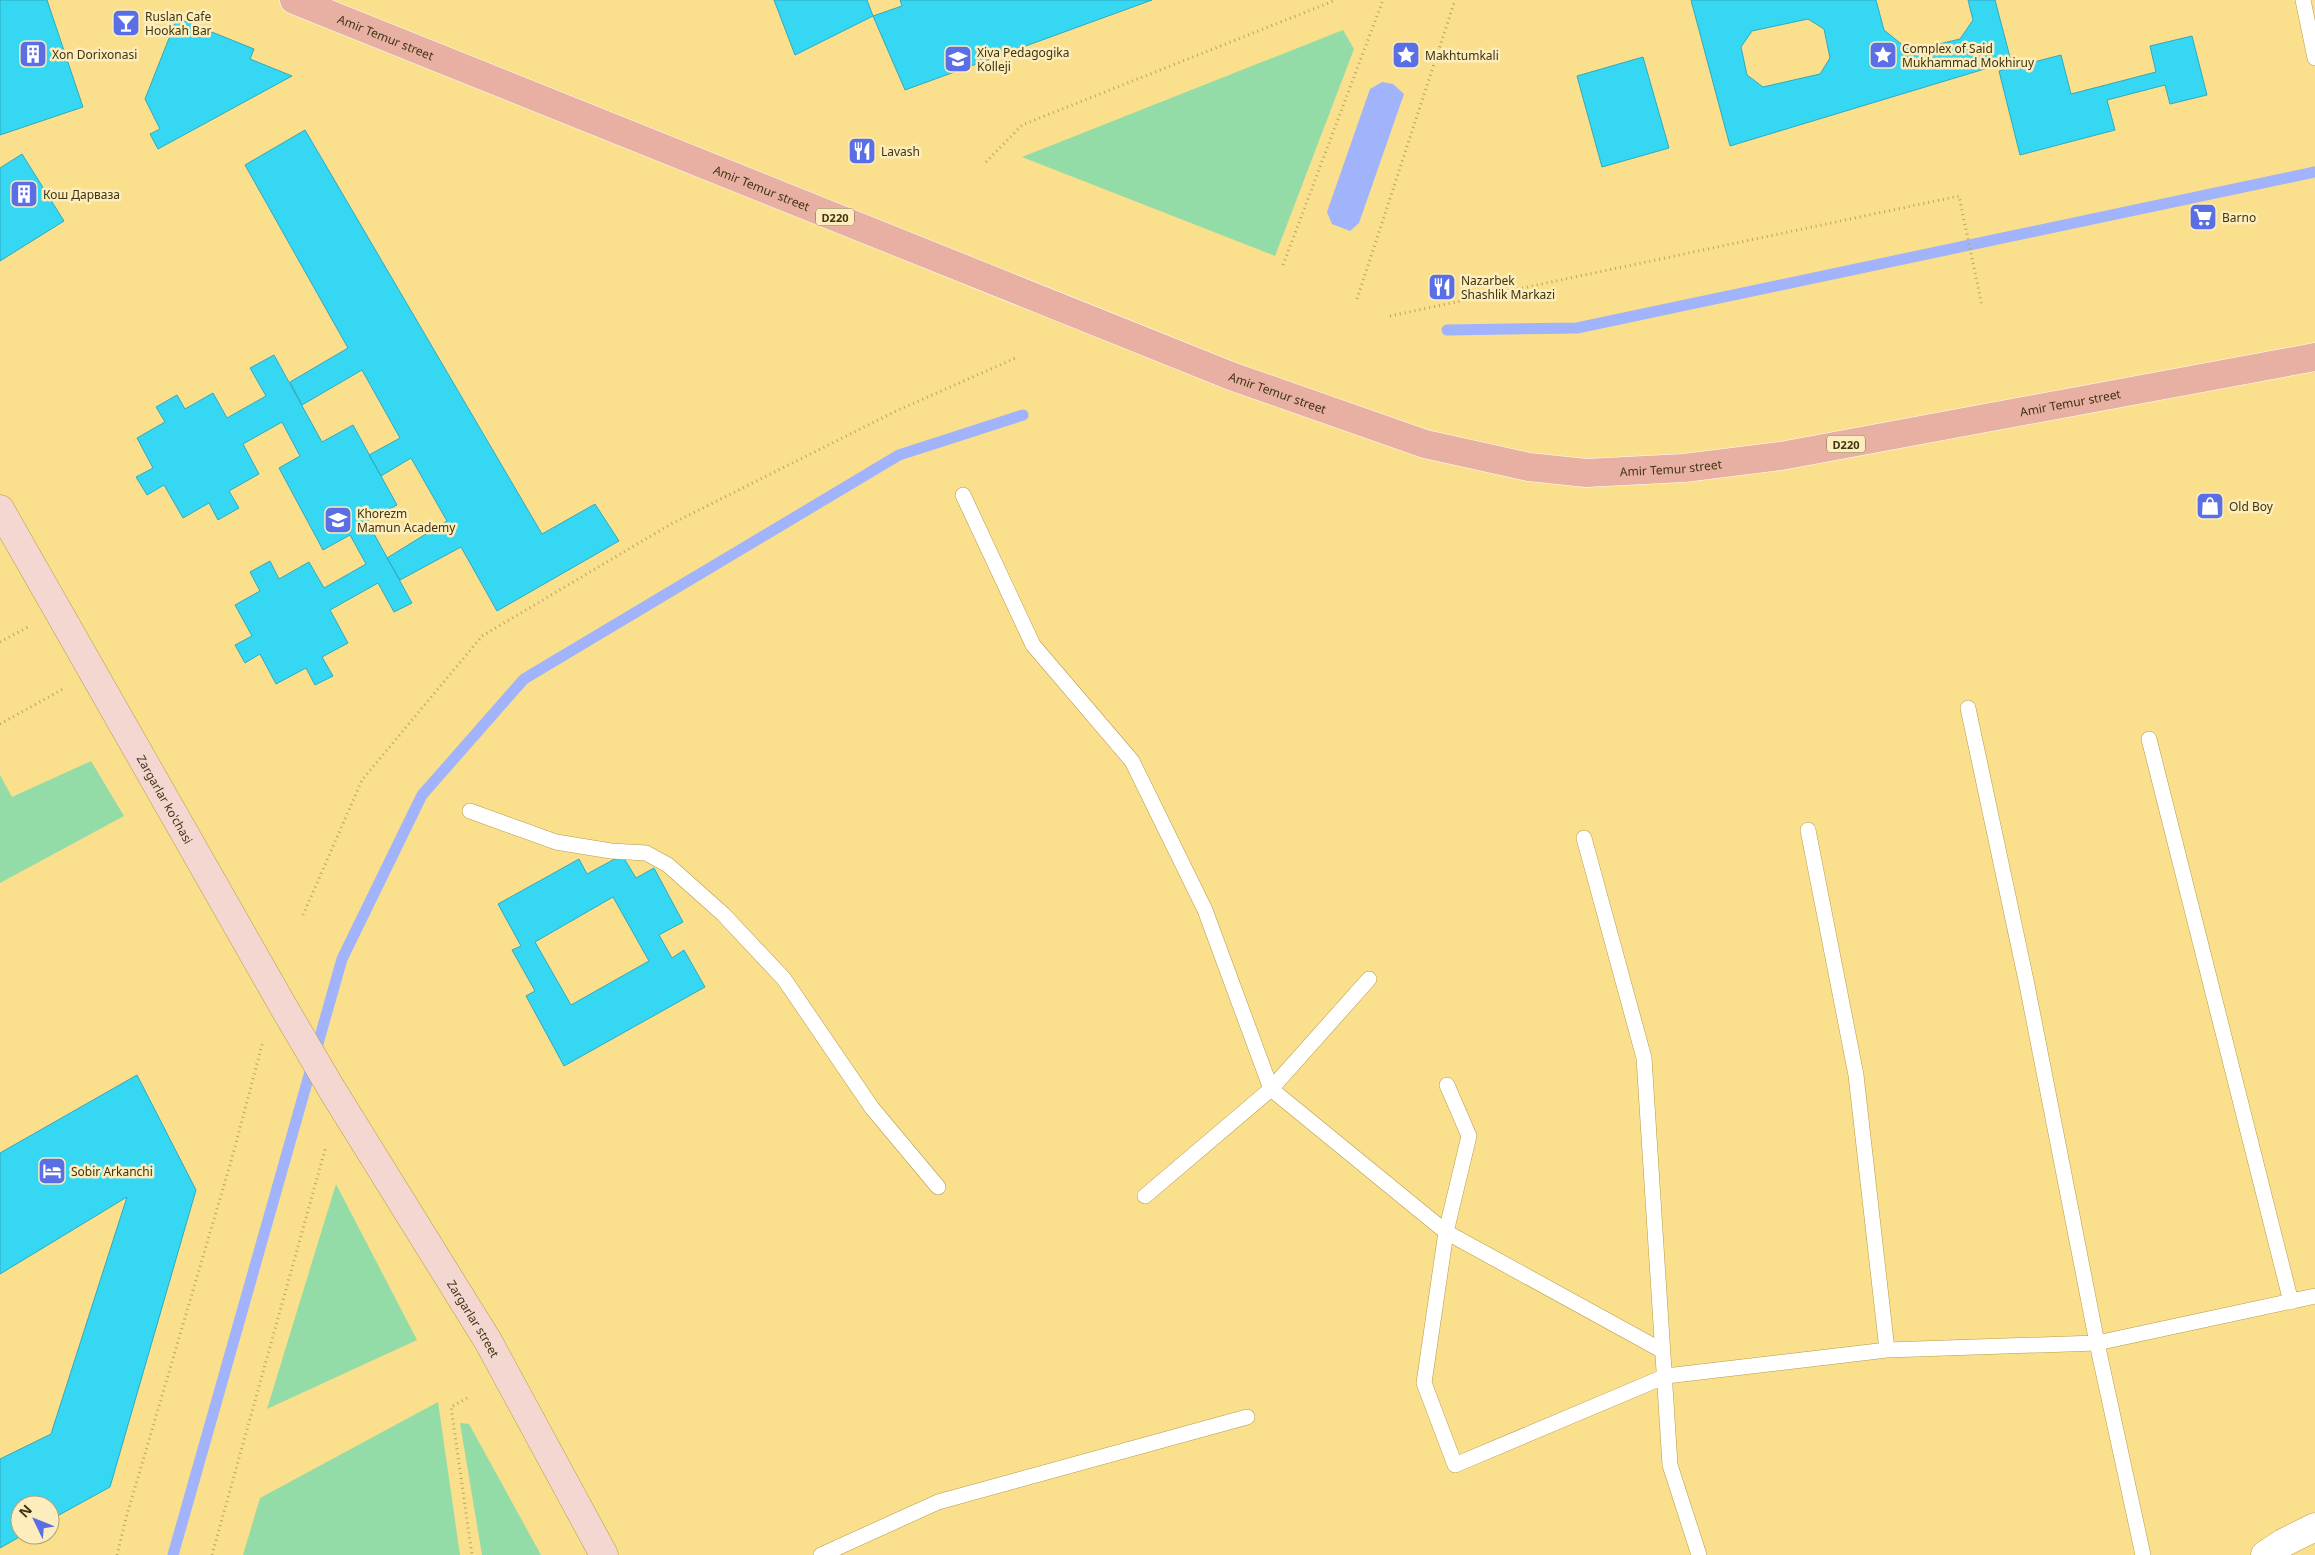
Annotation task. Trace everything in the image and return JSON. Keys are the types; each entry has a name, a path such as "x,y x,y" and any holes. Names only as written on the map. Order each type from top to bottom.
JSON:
{"main road":[{"name":"Amir Temur street","path":"294,0 1231,376 1425,444 1529,467 1586,474 1684,468 1781,456 2315,357"},
{"name":"Zargarlar ko'chasi","path":"0,509 331,1088"},
{"name":"Zargarlar street","path":"331,1088 488,1341 604,1555"}],"street":[{"path":"2264,1555 2315,1527"}],"lane":[{"path":"2303,0 2315,58"},
{"path":"963,495 1033,645 1132,761 1205,910 1271,1089 1446,1232 1661,1350"},
{"path":"1968,708 2027,985 2097,1343 2143,1555"},
{"path":"2149,739 2291,1302"},
{"path":"470,811 556,842 611,851 646,854 668,865 723,914 784,979 872,1108 938,1188"},
{"path":"1808,830 1856,1075 1887,1350"},
{"path":"1584,838 1644,1058 1661,1350 1666,1376 1670,1465 1699,1555"},
{"path":"1145,1196 1271,1089 1369,979"},
{"path":"1447,1085 1469,1136 1446,1232 1424,1383 1456,1465 1666,1376 1887,1350 2097,1343 2315,1296"},
{"path":"820,1555 938,1502 1247,1417"}],"path":[{"path":"986,162 1022,125 1336,0"},
{"path":"1283,265 1383,0"},
{"path":"1357,299 1456,0"},
{"path":"1390,316 1958,196 1982,306"},
{"path":"303,915 362,780 482,636 671,524 896,411 1018,357"},
{"path":"0,642 33,624"},
{"path":"0,724 67,687"},
{"path":"118,1555 126,1518 232,1158 264,1034"},
{"path":"212,1555 326,1146"},
{"path":"467,1398 451,1407 472,1555"}],"green space":[{"path":"1343,30 1354,49 1275,256 1022,157"},
{"path":"91,761 124,816 0,883 0,775 12,797"},
{"path":"336,1184 417,1340 267,1409"},
{"path":"438,1402 460,1555 243,1555 260,1498"},
{"path":"460,1423 469,1424 541,1555 482,1555"}],"water":[{"path":"1382,82 1393,84 1404,94 1359,223 1350,231 1332,224 1327,212 1370,89"}],"building":[{"name":"Xon Dorixonasi","path":"0,0 47,0 83,107 0,135"},
{"path":"774,0 867,0 873,16 795,55"},
{"path":"900,0 1152,0 905,90 873,16 902,6"},
{"path":"1691,0 1876,0 1884,30 1910,51 1960,39 1973,20 1968,0 1995,0 2011,61 1730,146","holes":["1808,19 1824,29 1830,58 1820,74 1763,87 1747,75 1741,47 1752,31"]},
{"path":"177,18 254,49 250,59 292,76 158,149 150,134 160,129 145,99"},
{"path":"2192,36 2207,95 2170,104 2165,85 2107,100 2115,130 2020,155 1999,71 2061,55 2071,94 2156,72 2150,46"},
{"path":"1643,57 1669,148 1602,167 1577,76"},
{"path":"305,130 542,534 595,504 619,541 497,611 461,547 400,580 387,558 447,521 411,458 381,476 369,455 400,438 362,370 302,405 290,382 348,348 245,165"},
{"name":"Кош Дарваза","path":"22,154 64,221 0,261 0,168"},
{"name":"Khorezm Mamun Academy","path":"274,355 322,442 353,425 397,505 367,521 412,603 394,612 378,583 330,610 348,643 322,657 333,676 315,685 306,668 276,684 260,654 245,663 235,645 252,636 235,605 260,591 250,572 270,561 279,579 309,562 324,588 366,564 350,535 323,550 279,468 300,456 282,422 243,444 259,474 229,491 239,508 218,520 209,503 183,518 164,485 147,495 136,477 153,468 137,438 165,422 156,407 177,395 185,409 213,393 227,418 266,396 250,368"},
{"path":"622,855 636,878 654,868 683,922 659,935 672,958 684,950 705,987 564,1066 526,996 535,991 512,950 521,946 498,904 579,859 587,874","holes":["613,897 649,961 571,1005 535,942"]},
{"path":"137,1075 196,1190 110,1487 60,1514 60,1495 10,1495 10,1542 0,1548 0,1459 51,1434 127,1197 0,1274 0,1153"}],"waterway":[{"path":"1447,330 1577,328 2315,172"},
{"path":"173,1555 342,959 422,795 524,679 899,455 1023,415"}],"place":[{"name":"Ruslan Cafe Hookah Bar","path":"126,23"},
{"name":"Xon Dorixonasi","path":"33,54"},
{"name":"Makhtumkali","path":"1406,55"},
{"name":"Complex of Said Mukhammad Mokhiruy","path":"1883,55"},
{"name":"Xiva Pedagogika Kolleji","path":"958,59"},
{"name":"Lavash","path":"862,151"},
{"name":"Кош Дарваза","path":"24,194"},
{"name":"Barno","path":"2203,217"},
{"name":"Nazarbek Shashlik Markazi","path":"1442,287"},
{"name":"Old Boy","path":"2210,506"},
{"name":"Khorezm Mamun Academy","path":"338,520"},
{"name":"Sobir Arkanchi","path":"52,1171"}]}
